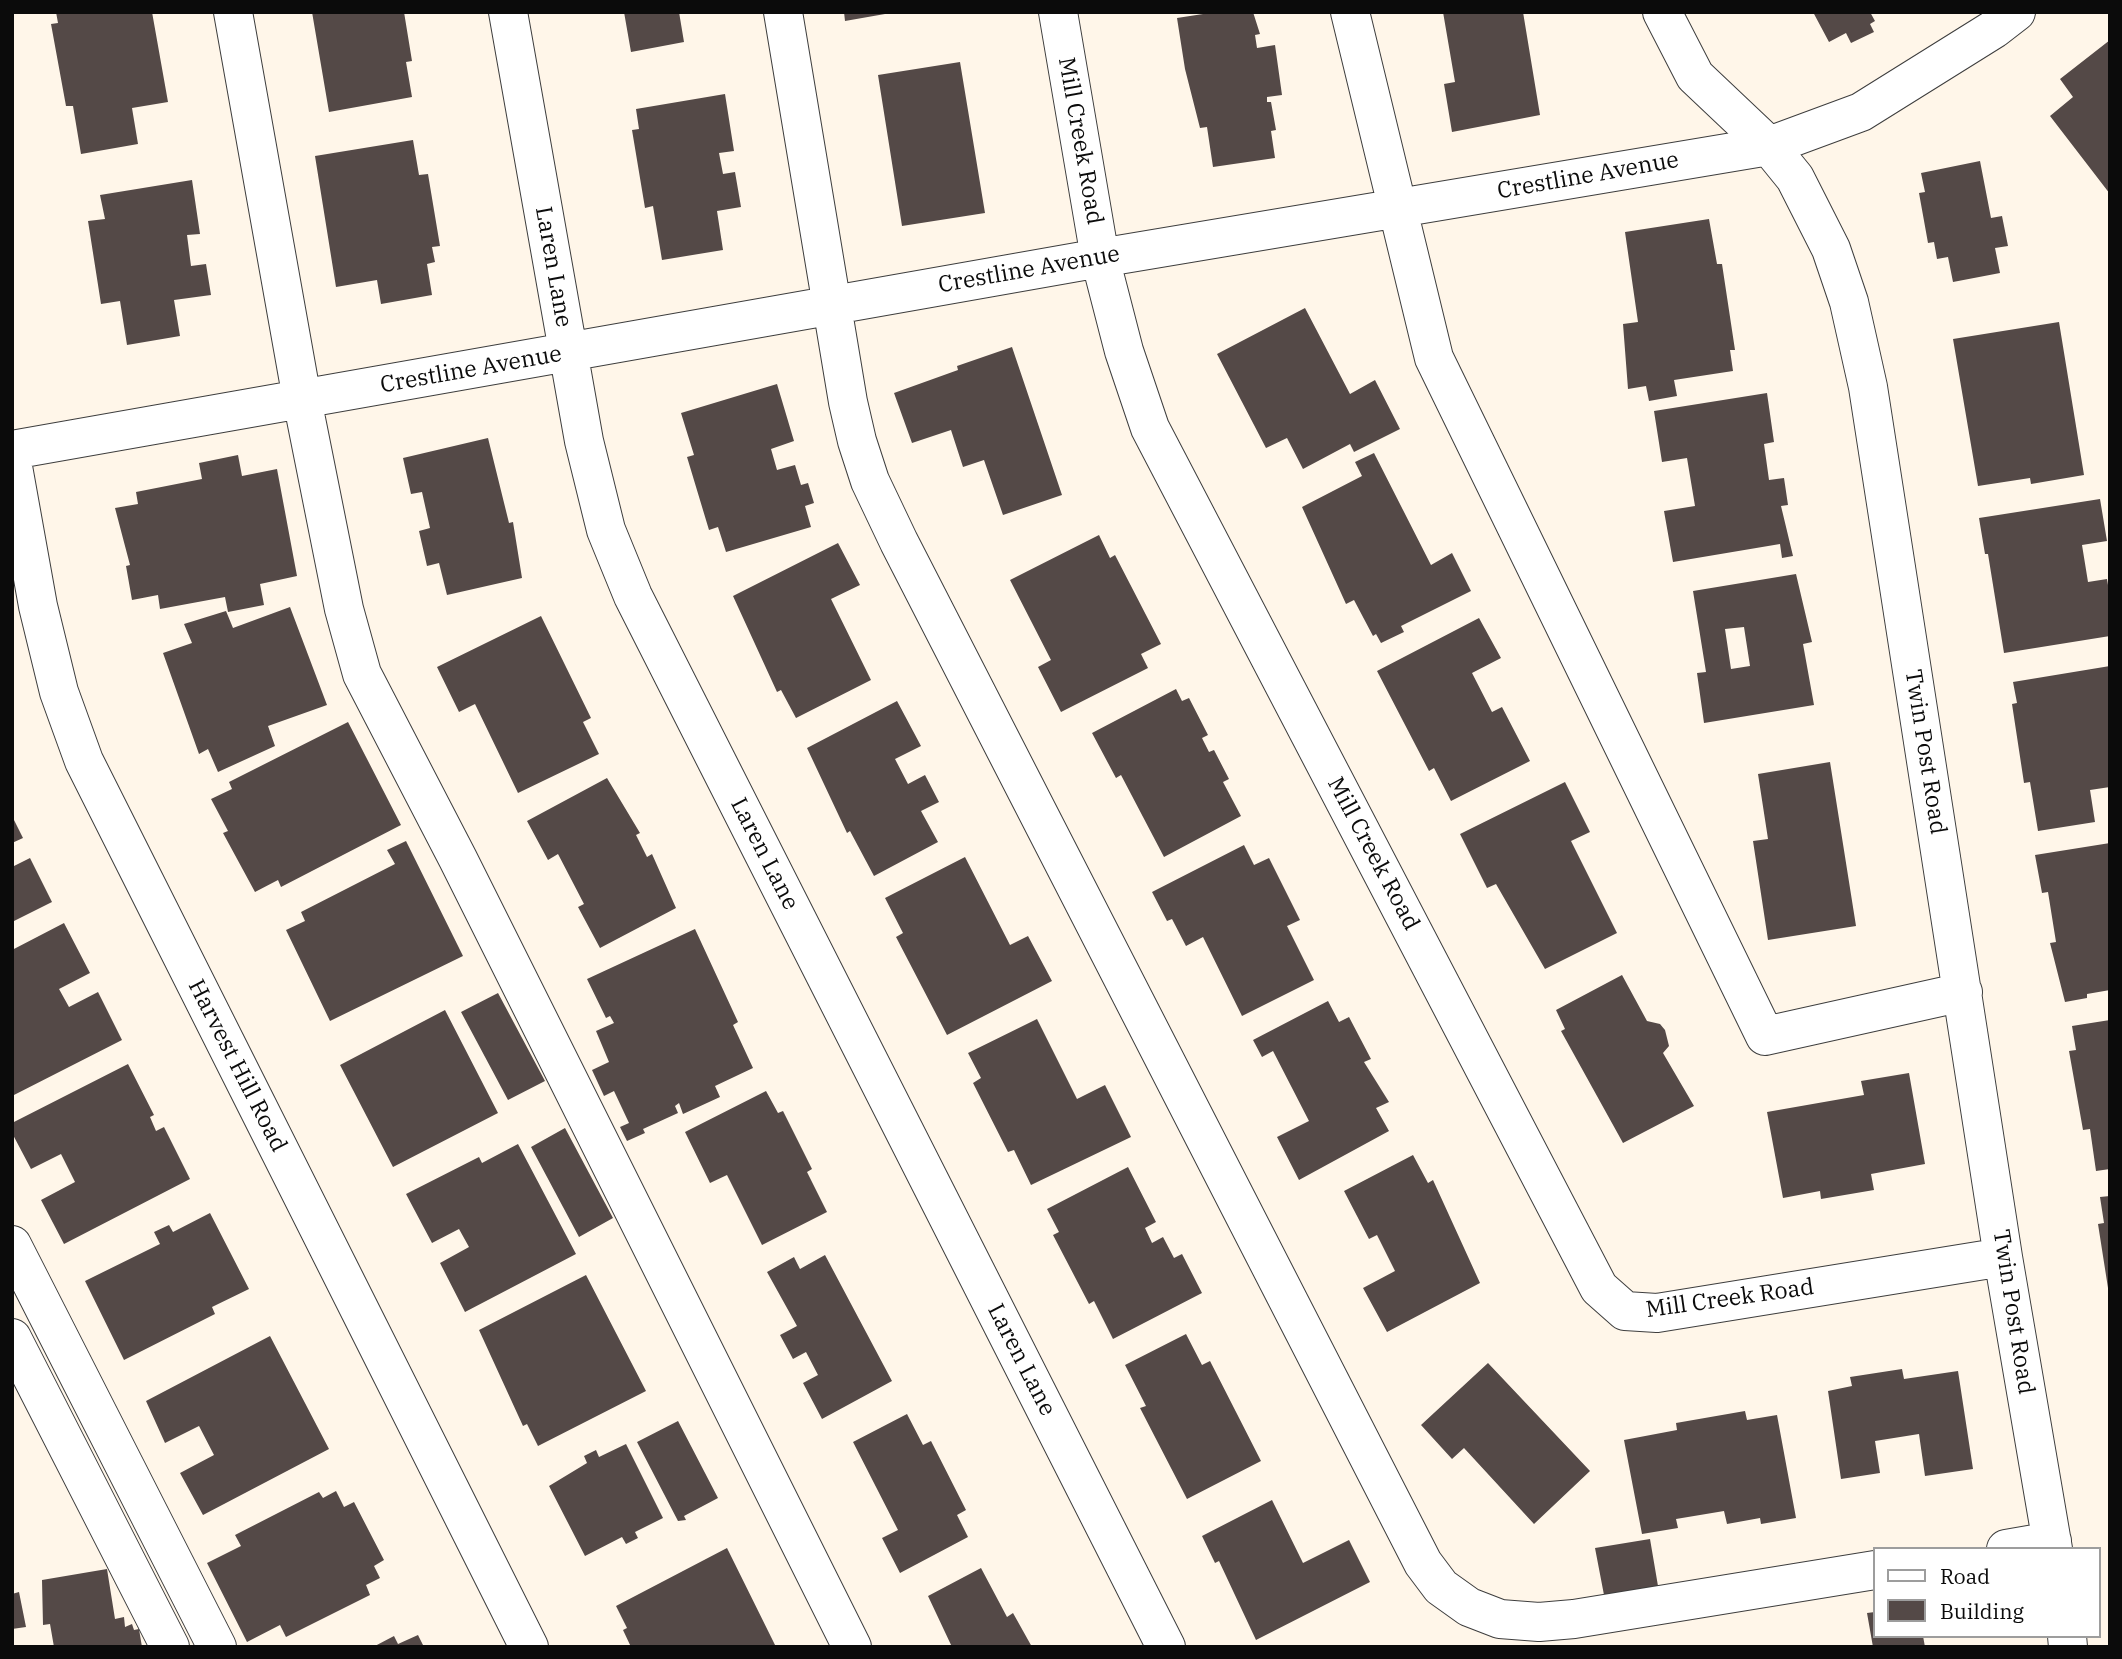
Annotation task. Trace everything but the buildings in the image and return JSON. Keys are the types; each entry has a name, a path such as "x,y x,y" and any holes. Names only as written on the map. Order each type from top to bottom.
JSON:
{"street":[{"path":"233,12 302,400 344,609 362,674 458,859 852,1647"},
{"name":"Laren Lane","path":"508,12 584,441 606,530 633,596 1166,1647"},
{"path":"783,12 857,442 870,481 1423,1563 1441,1587 1469,1607 1500,1619 1539,1622 1574,1619 1874,1570"},
{"name":"Mill Creek Road","path":"1058,12 1100,258 1124,351 1150,428 1600,1288 1625,1311 1657,1313 2003,1256"},
{"path":"1350,12 1434,358 1765,1036 1963,992"},
{"name":"Twin Post Road","path":"1661,12 1695,76 1769,146 1795,178 1831,249 1849,302 1868,387 2003,1256 2052,1545"},
{"name":"Crestline Avenue","path":"12,450 833,304 1769,146 1861,112 1998,18"},
{"name":"Harvest Hill Road","path":"12,461 38,607 59,692 84,761 529,1647"},
{"path":"12,1245 217,1647"},
{"path":"12,1338 170,1647"},
{"path":"2029,1547 2052,1545"}]}
